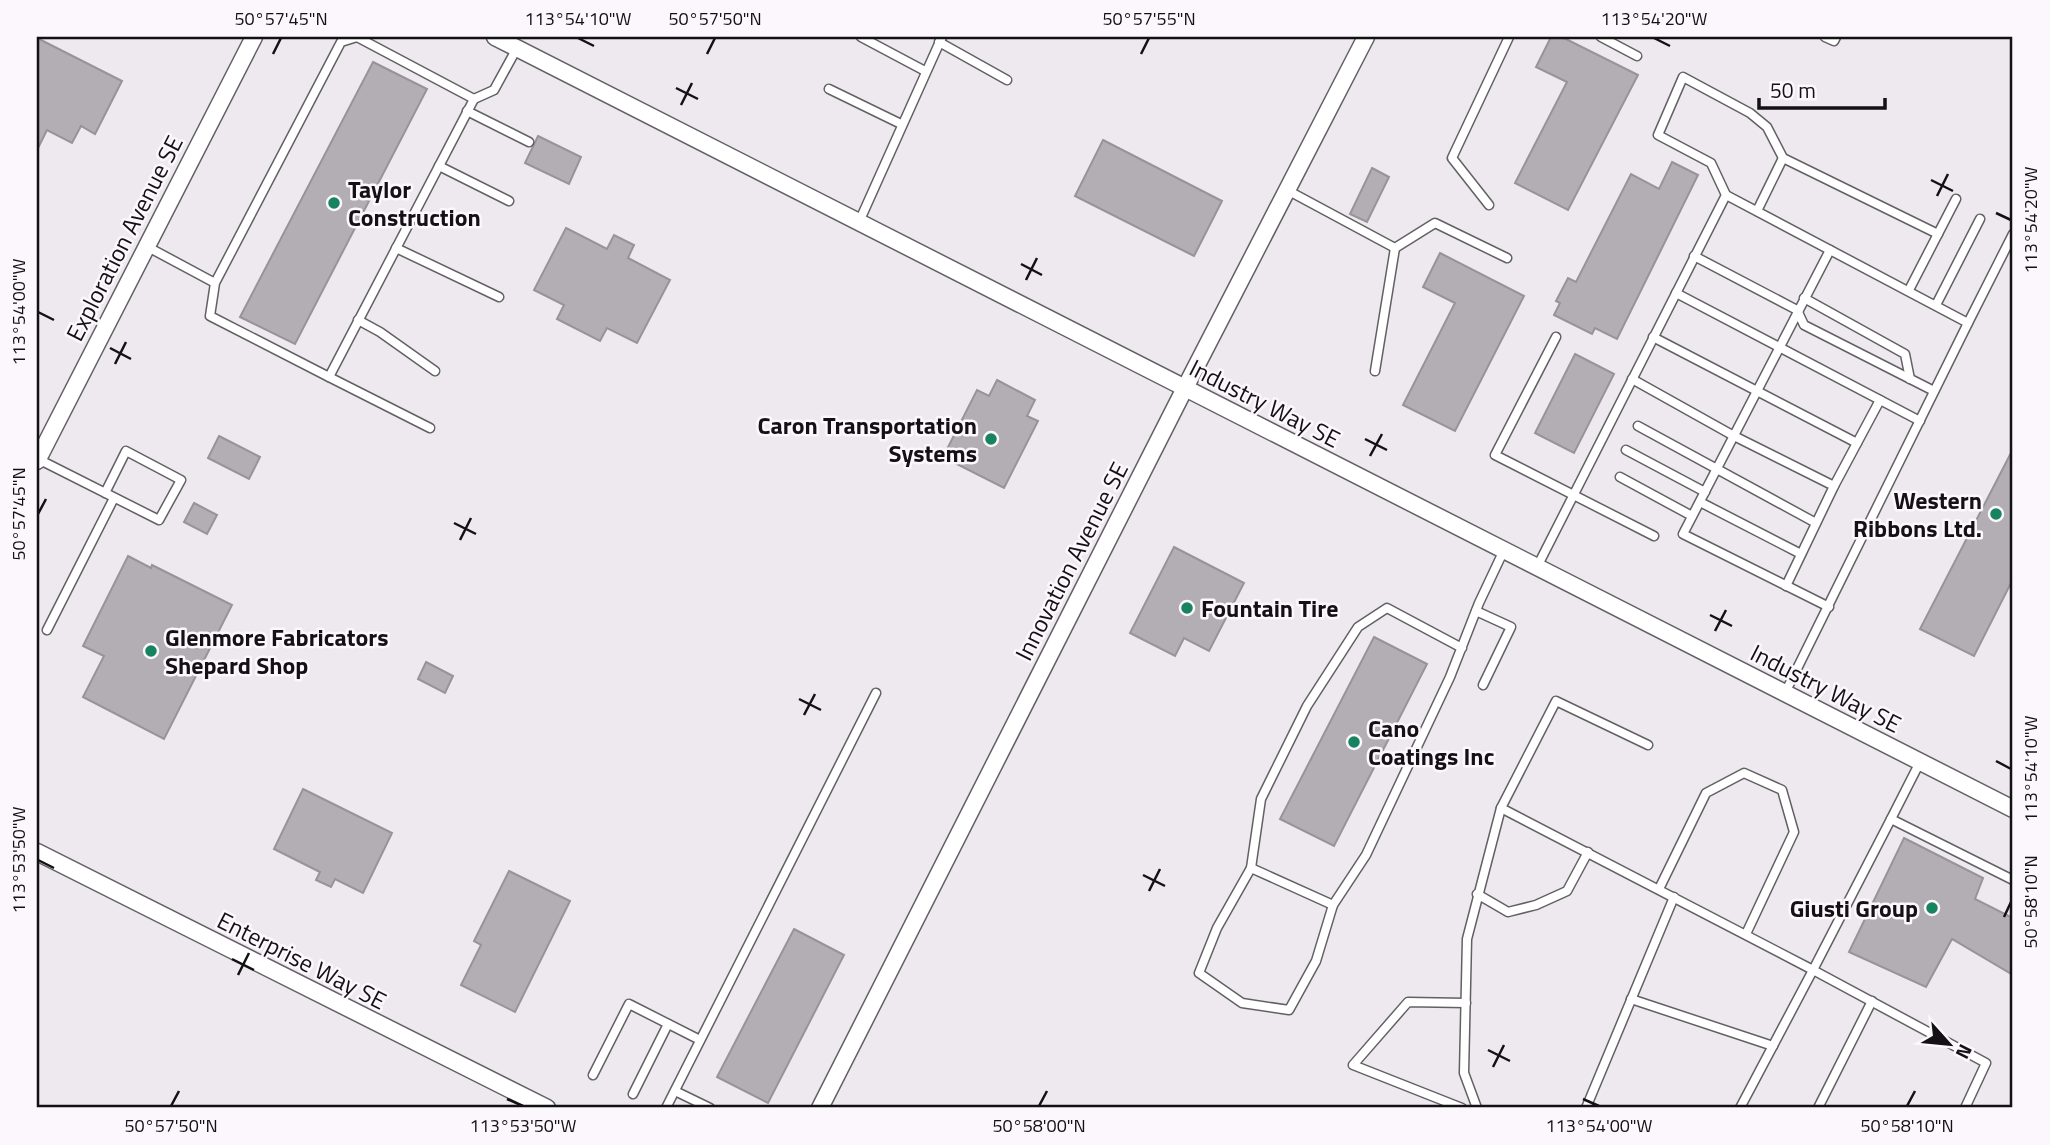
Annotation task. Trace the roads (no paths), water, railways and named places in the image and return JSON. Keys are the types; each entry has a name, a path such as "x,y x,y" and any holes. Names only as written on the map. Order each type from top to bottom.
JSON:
{"street":[{"name":"Exploration Avenue SE","path":"37,460 254,37"},
{"name":"Industry Way SE","path":"495,37 2013,809"},
{"name":"Innovation Avenue SE","path":"820,1108 1366,37"},
{"name":"Enterprise Way SE","path":"37,852 547,1108"}],"lane":[{"path":"430,428 210,316 215,283 341,41 357,37 474,99"},
{"path":"861,37 925,71"},
{"path":"1489,205 1452,158 1509,37"},
{"path":"1601,37 1637,56"},
{"path":"1825,37 1834,41 1836,37"},
{"path":"859,222 940,39 1007,80"},
{"path":"329,377 467,111 474,99 494,90 517,48"},
{"path":"1938,234 1783,158 1767,127 1750,113 1683,78 1658,135 1711,163 1726,195 1968,323"},
{"path":"829,89 901,124"},
{"path":"467,111 529,142"},
{"path":"1757,211 1783,158"},
{"path":"439,166 509,201"},
{"path":"1287,190 1395,248"},
{"path":"1537,567 1726,195"},
{"path":"1909,290 1956,199"},
{"path":"1936,305 1980,219"},
{"path":"1375,371 1395,248 1435,223 1507,258"},
{"path":"1785,693 2013,234"},
{"path":"146,246 215,283"},
{"path":"396,248 499,297"},
{"path":"1829,607 1683,534 1830,250"},
{"path":"1695,256 1797,310 1804,325 1934,391"},
{"path":"1676,293 1920,421"},
{"path":"1804,298 1905,354 1910,379"},
{"path":"358,320 380,332 435,371"},
{"path":"1556,337 1494,456 1654,536"},
{"path":"1653,337 1857,443"},
{"path":"1632,379 1734,436 1834,486"},
{"path":"1786,586 1834,486 1880,400"},
{"path":"1638,426 1816,523"},
{"path":"1626,450 1705,492"},
{"path":"37,460 159,520 181,480 126,451 105,493"},
{"path":"1620,478 1692,516"},
{"path":"47,630 114,498"},
{"path":"1700,502 1801,554"},
{"path":"1462,648 1387,608 1358,627 1307,706 1261,799 1251,868 1217,928 1199,973 1242,1003 1289,1010 1316,961 1333,905 1366,855 1450,677 1504,550"},
{"path":"1476,611 1511,627 1483,685"},
{"path":"666,1108 876,693"},
{"path":"1477,1108 1464,1073 1467,939 1501,808 1556,701 1648,745"},
{"path":"1740,1108 1920,762"},
{"path":"1659,889 1706,793 1744,774 1782,790 1794,832 1746,934"},
{"path":"1501,808 1746,934 1986,1063 1965,1108"},
{"path":"1891,818 2013,880"},
{"path":"1478,894 1508,912 1536,905 1567,891 1588,852"},
{"path":"1251,868 1333,905"},
{"path":"1586,1108 1674,897"},
{"path":"1631,999 1773,1046"},
{"path":"1818,1108 1872,1001"},
{"path":"1462,1108 1353,1065 1409,1002 1466,1003"},
{"path":"593,1075 629,1004 700,1040"},
{"path":"633,1094 668,1024"},
{"path":"675,1091 710,1108"}],"place":[{"name":"Taylor Construction","path":"334,203"},
{"name":"Caron Transportation Systems","path":"991,439"},
{"name":"Western Ribbons Ltd.","path":"1996,514"},
{"name":"Fountain Tire","path":"1187,608"},
{"name":"Glenmore Fabricators Shepard Shop","path":"151,651"},
{"name":"Cano Coatings Inc","path":"1354,742"},
{"name":"Giusti Group","path":"1932,908"}]}
